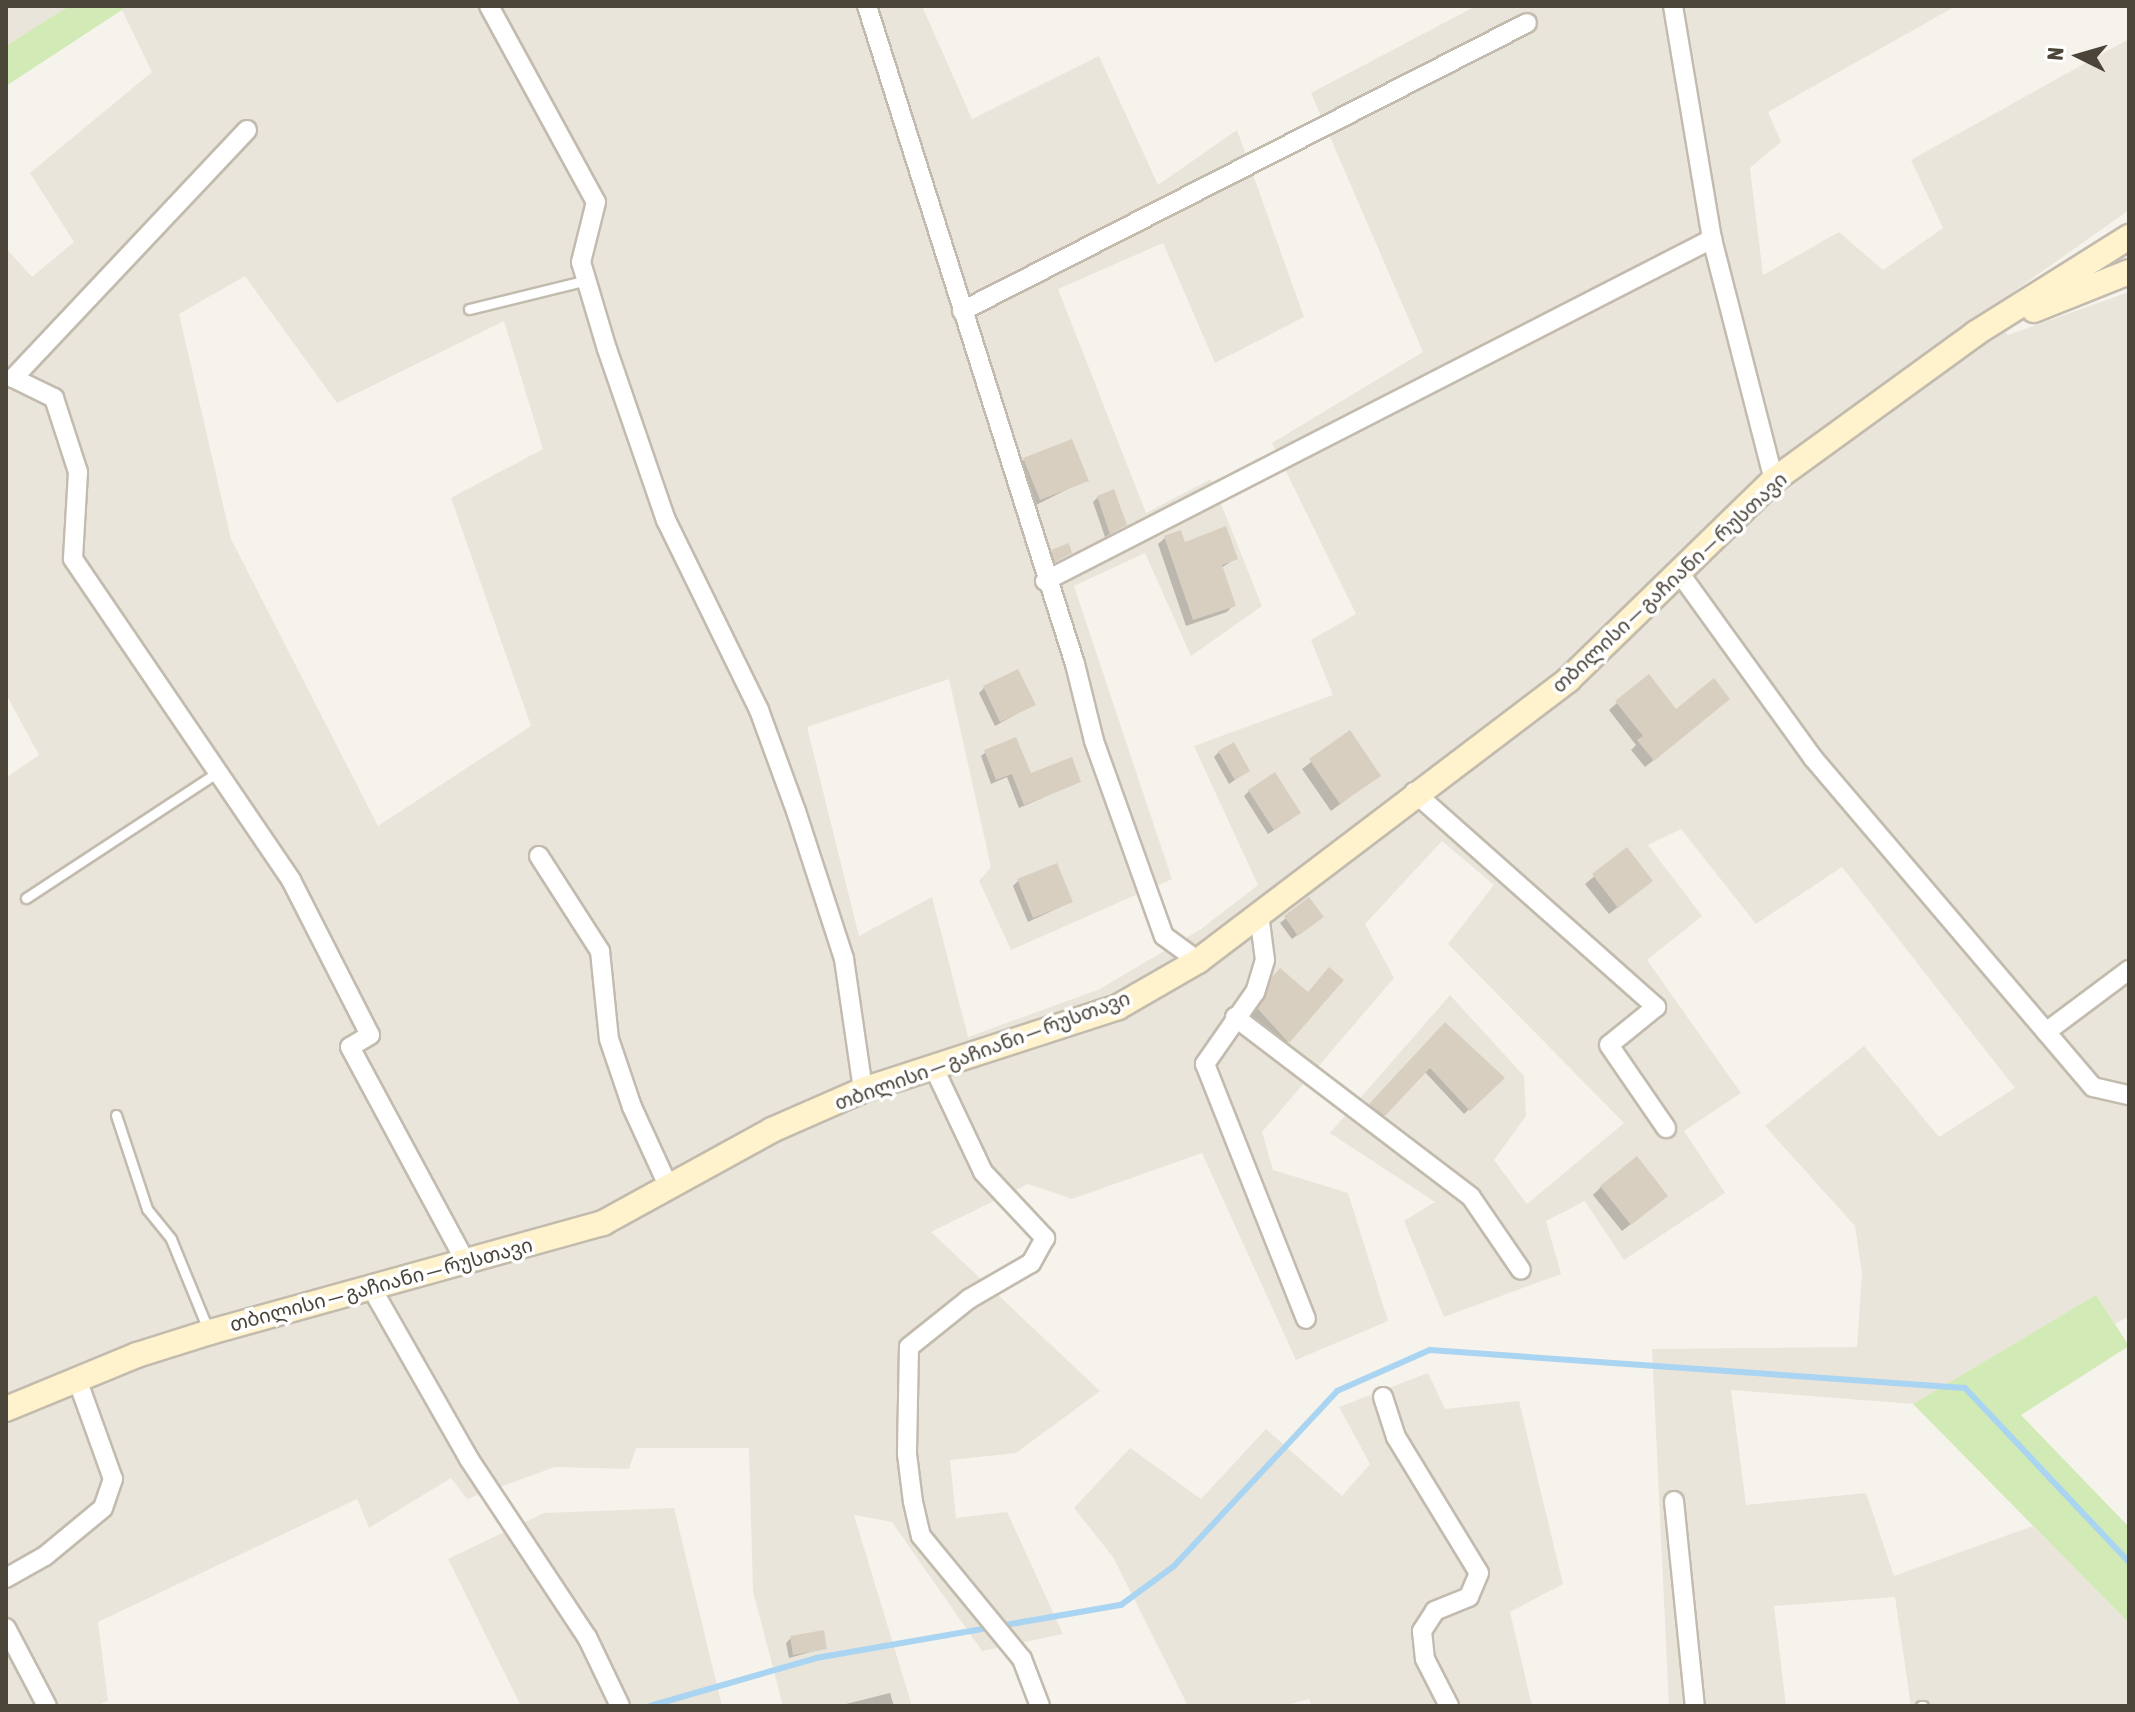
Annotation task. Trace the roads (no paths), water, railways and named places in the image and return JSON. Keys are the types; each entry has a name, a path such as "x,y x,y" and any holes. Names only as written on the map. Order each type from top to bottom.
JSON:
{"main road":[{"name":"თბილისი — გაჩიანი — რუსთავი","path":"6,1409 77,1379 210,1332 603,1223 772,1130 863,1090 1118,1007 1198,961 1414,792 1568,680 1681,575 1774,480 1976,333 2129,237"},
{"name":"თბილისი — გაჩიანი — რუსთავი","path":"1976,333 2129,272"}],"street":[{"path":"489,6 596,202 581,262 666,520 759,710 796,811 844,959 863,1090"},
{"path":"867,6 1045,581 1075,664 1094,741 1164,936 1198,961"},
{"path":"1673,6 1712,239 1774,480"},
{"path":"962,311 1527,23"},
{"path":"247,130 10,380 54,398 78,472 73,559 298,894 370,1035 350,1047 466,1262"},
{"path":"1045,581 1712,239"},
{"path":"1681,575 1813,758 2093,1087 2129,1095"},
{"path":"1414,792 1656,1007 1609,1045 1666,1128"},
{"path":"539,856 600,951 609,1039 632,1107 669,1188"},
{"path":"1259,914 1265,960 1255,992 1205,1064 1306,1319"},
{"path":"2046,1032 2129,970"},
{"path":"1235,1017 1471,1197 1521,1270"},
{"path":"933,1066 983,1172 1045,1238 1031,1263 969,1299 909,1347 907,1454 913,1502 921,1536 1022,1659 1040,1706"},
{"path":"371,1287 469,1459 587,1637 620,1706"},
{"path":"6,1578 45,1556 103,1508 113,1479 77,1379"},
{"path":"1383,1397 1396,1437 1479,1573 1469,1597 1435,1611 1422,1631 1425,1659 1449,1706"},
{"path":"1674,1501 1683,1623 1695,1706"},
{"path":"6,1628 47,1706"}],"lane":[{"path":"469,309 587,280"},
{"path":"26,898 215,774"},
{"path":"116,1115 147,1209 183,1261 210,1332"}],"waterway":[{"path":"650,1706 816,1658 1121,1605 1174,1566 1337,1391 1430,1350 1965,1388 2129,1562"}]}
